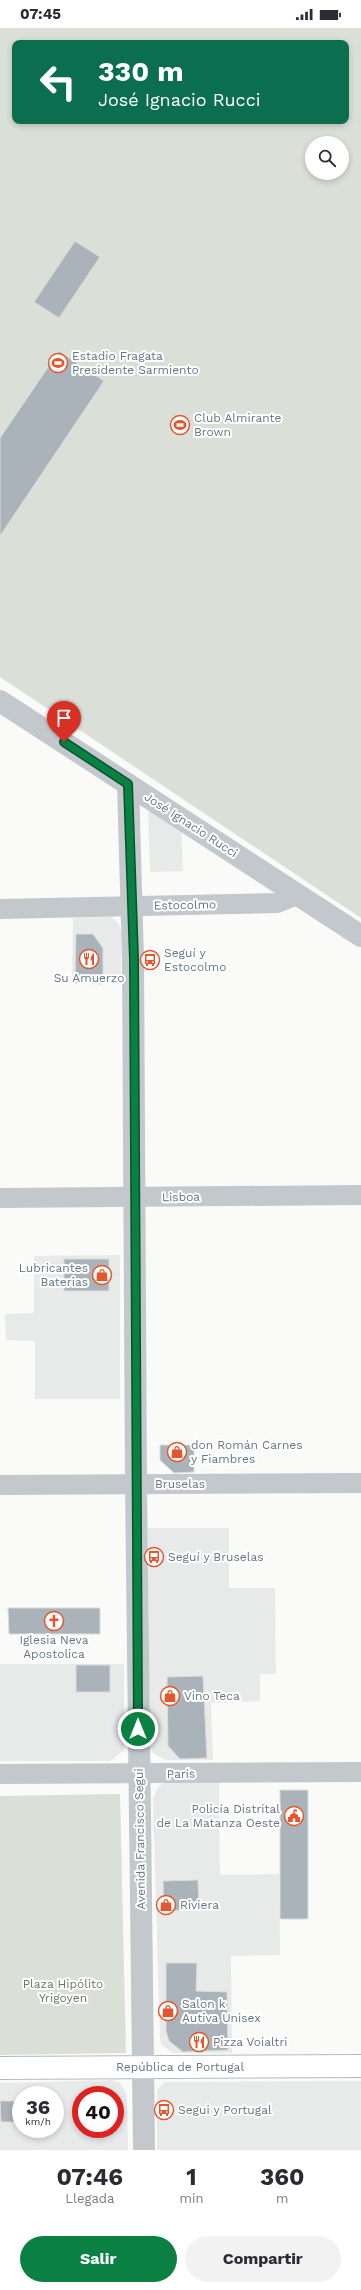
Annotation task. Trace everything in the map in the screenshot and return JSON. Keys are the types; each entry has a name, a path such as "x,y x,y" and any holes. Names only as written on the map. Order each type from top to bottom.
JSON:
{"main road":[{"name":"República de Portugal","path":"0,2068 144,2066 361,2066"}],"street":[{"name":"José Ignacio Rucci","path":"0,701 361,936"},
{"name":"Avenida Francisco Segui","path":"128,784 133,906 136,1484 144,2150"},
{"name":"Estocolmo","path":"0,909 277,903 297,895"},
{"name":"Lisboa","path":"0,1198 361,1195"},
{"name":"Bruselas","path":"0,1485 361,1483"},
{"name":"París","path":"0,1774 361,1772"}],"shaded area":[{"path":"150,810 181,826 183,871 150,872 148,813"},
{"path":"112,917 119,924 121,931 121,980 72,981 73,918"},
{"path":"120,1255 120,1399 35,1399 35,1341 6,1340 5,1314 34,1313 34,1256"},
{"path":"148,1528 229,1528 229,1588 275,1588 276,1674 260,1674 260,1701 211,1703 213,1760 166,1760 154,1754 150,1748"},
{"path":"0,1664 124,1664 124,1750 110,1761 0,1761"},
{"path":"219,1779 220,1875 279,1874 280,1955 231,1956 232,2053 173,2053 162,2045 160,2039 153,1799 157,1789 166,1780"},
{"path":"112,2080 120,2083 122,2086 72,2086 72,2138 124,2138 124,2090 127,2095 128,2150 0,2150 0,2083"},
{"path":"361,2081 361,2150 157,2150 157,2090 165,2082"}],"green space":[{"name":"Club Almirante Brown","path":"0,28 361,28 361,918 0,677"},
{"name":"Plaza Hipólito Yrigoyen","path":"120,1794 126,2053 0,2055 0,1796"}],"building":[{"path":"75,241 100,257 59,318 34,302"},
{"path":"59,351 104,381 0,536 0,438"},
{"name":"Su Amuerzo","path":"76,934 93,934 103,948 103,984 75,983"},
{"path":"64,1259 109,1259 109,1291 64,1291"},
{"name":"don Román Carnes y Fiambres","path":"160,1445 194,1445 194,1472 174,1473 160,1460"},
{"name":"Iglesia Neva Apostolica","path":"8,1608 100,1608 100,1634 9,1634"},
{"path":"76,1665 110,1665 110,1692 76,1692"},
{"path":"203,1676 207,1758 180,1759 168,1746 167,1677"},
{"path":"280,1790 308,1790 308,1919 280,1919"},
{"path":"198,1880 199,1909 164,1911 163,1881"},
{"path":"166,1963 197,1963 196,1991 227,1992 228,2050 183,2052 169,2041 166,2031"},
{"path":"0,2101 12,2101 12,2122 1,2122"}],"place":[{"name":"Estadio Fragata Presidente Sarmiento","path":"58,363"},
{"name":"Club Almirante Brown","path":"180,425"},
{"name":"Su Amuerzo","path":"89,959"},
{"name":"Seguí y Estocolmo","path":"150,960"},
{"name":"Lubricantes Baterias","path":"102,1275"},
{"name":"don Román Carnes y Fiambres","path":"177,1452"},
{"name":"Seguí y Bruselas","path":"154,1557"},
{"name":"Iglesia Neva Apostolica","path":"54,1621"},
{"name":"Vino Teca","path":"170,1696"},
{"name":"Policía Distrital de La Matanza Oeste","path":"294,1816"},
{"name":"Riviera","path":"166,1905"},
{"name":"Salon k Autiva Unisex","path":"168,2011"},
{"name":"Pizza Voialtri","path":"199,2042"},
{"name":"Segui y Portugal","path":"164,2110"}],"route":[{"path":"64,742 128,784 134,959 138,1729"}]}
